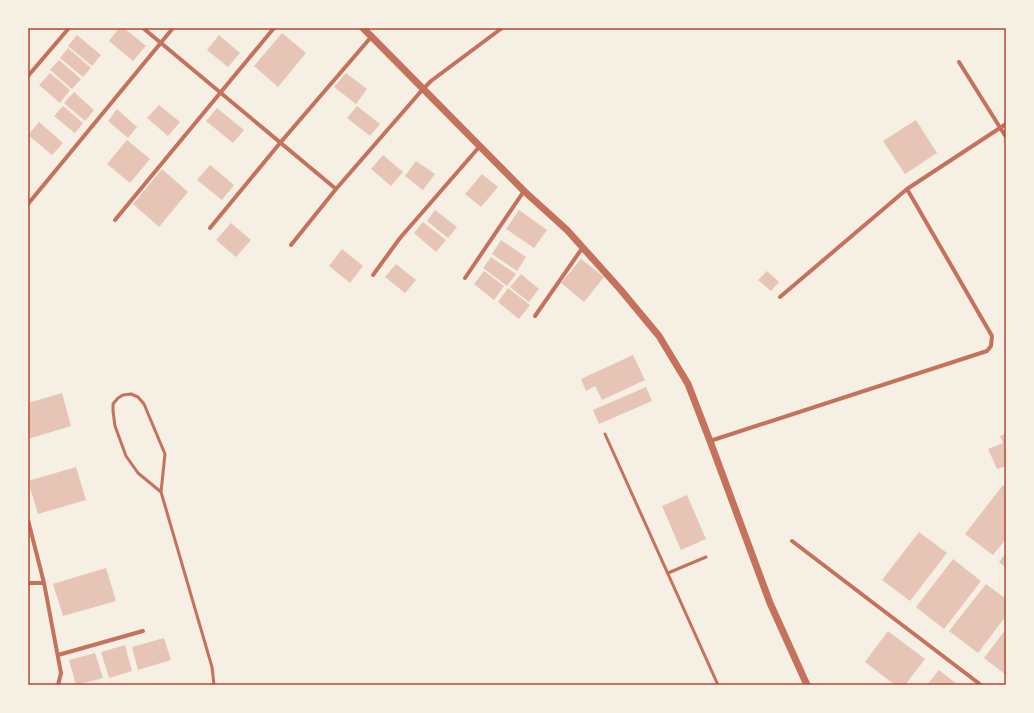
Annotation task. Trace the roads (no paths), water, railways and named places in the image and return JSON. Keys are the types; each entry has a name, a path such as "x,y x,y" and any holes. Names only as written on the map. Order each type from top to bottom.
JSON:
{"street":[{"path":"28,76 69,28"},
{"path":"143,28 336,189"},
{"path":"28,204 173,28"},
{"path":"115,220 274,28"},
{"path":"363,28 524,192 567,230 620,289 659,336 688,384 770,603 807,685"},
{"path":"291,245 336,189 423,89 431,81 502,28"},
{"path":"210,228 280,143 372,36"},
{"path":"959,62 1006,137"},
{"path":"780,297 907,189 1006,124"},
{"path":"373,275 400,238 480,146"},
{"path":"710,441 987,351 991,346 992,336 907,189"},
{"path":"465,278 524,192"},
{"path":"535,316 583,247"},
{"path":"28,520 44,583 58,655 61,673 58,685"},
{"path":"792,541 981,685"},
{"path":"28,583 44,583"},
{"path":"58,655 143,631"}],"lane":[{"path":"161,492 138,473 126,456 115,426 113,411 113,404 123,395 131,394 138,397 144,404 165,454 161,492 212,667 214,685"},
{"path":"605,434 718,685"},
{"path":"668,572 706,556"}]}
